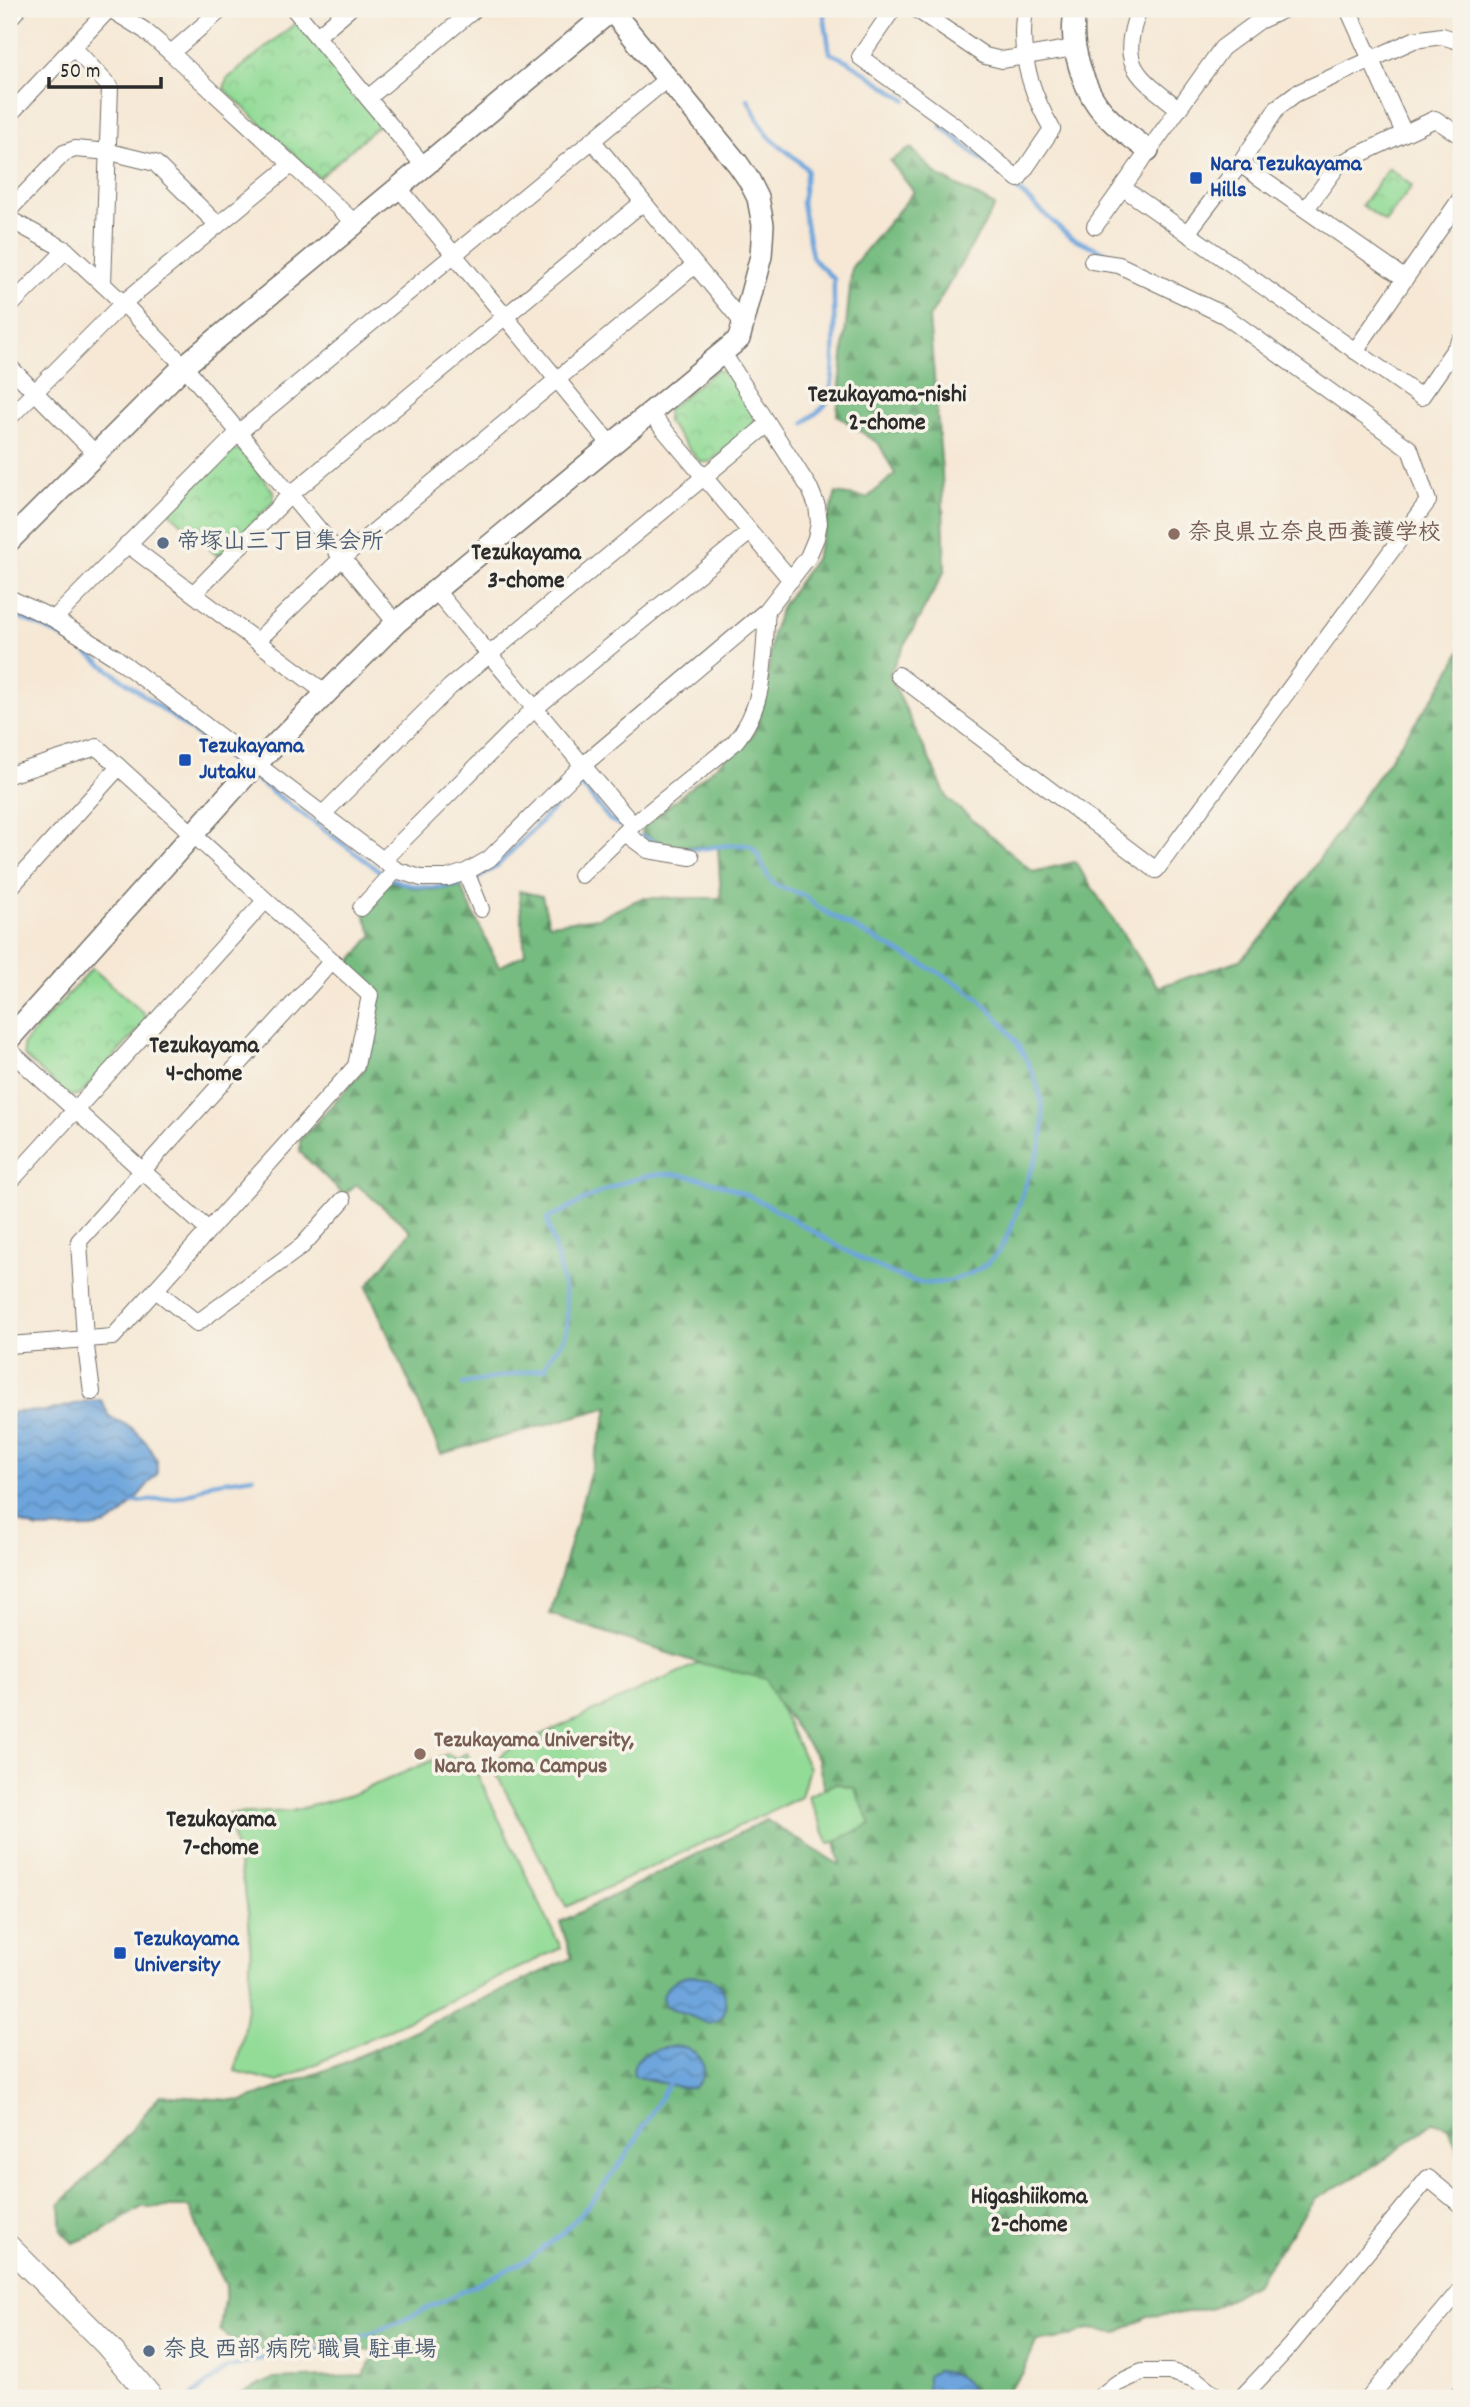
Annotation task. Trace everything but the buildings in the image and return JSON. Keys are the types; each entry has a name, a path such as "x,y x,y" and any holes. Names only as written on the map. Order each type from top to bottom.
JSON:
{"main road":[{"path":"9,2247 106,2344 152,2398"}],"street":[{"path":"9,19 18,9"},
{"path":"9,115 110,9 144,30 171,53 355,223"},
{"path":"195,9 206,22"},
{"path":"171,53 222,9"},
{"path":"294,9 424,166"},
{"path":"317,36 349,9"},
{"path":"368,98 475,9"},
{"path":"893,9 860,57 959,129 1018,179 1052,129 1041,111 1028,75 1023,23 1025,9"},
{"path":"916,9 985,56 1002,60 1026,58 1074,48"},
{"path":"1076,9 1074,48 1082,79 1095,103 1111,122 1148,150"},
{"path":"1139,9 1132,29 1130,58 1140,78 1178,108"},
{"path":"1094,226 1222,48 1259,21 1285,9"},
{"path":"1348,9 1404,133"},
{"path":"9,541 184,366 611,10 750,180 758,198 763,225 761,256 739,339 396,622 255,765 9,1039"},
{"path":"1187,233 1240,164 1278,107 1295,94 1414,40 1442,36 1461,41"},
{"path":"75,48 110,87 110,152 103,284"},
{"path":"54,618 238,433 668,78"},
{"path":"1306,209 1339,164 1404,133 1435,119 1461,136"},
{"path":"592,140 743,323"},
{"path":"9,209 64,153 75,149 110,152 155,163 218,225"},
{"path":"9,418 123,303 291,164"},
{"path":"1240,164 1404,278"},
{"path":"399,188 611,445"},
{"path":"1123,188 1421,397 1461,340"},
{"path":"1355,351 1461,198"},
{"path":"194,593 290,495 642,203"},
{"path":"9,219 66,250 123,303 184,366 396,622"},
{"path":"9,307 66,250"},
{"path":"898,675 1156,870 1428,501 1410,449 1268,346 1224,315 1119,265 1092,261"},
{"path":"257,641 342,558 695,265"},
{"path":"9,598 54,618 116,657 390,865 421,878 447,878 466,872 489,859 582,766 767,610 808,557 816,538 818,523 817,506 810,489 723,353"},
{"path":"9,366 96,454"},
{"path":"650,413 791,580"},
{"path":"322,815 450,687 768,424"},
{"path":"361,908 390,865 534,709 750,532"},
{"path":"127,544 327,694"},
{"path":"436,591 582,766 648,850 691,857"},
{"path":"582,875 629,829 734,743 747,728 760,692 767,610"},
{"path":"9,775 97,747 370,996 356,1066 113,1337 9,1345"},
{"path":"9,889 119,767"},
{"path":"466,872 481,909"},
{"path":"9,1183 265,901"},
{"path":"92,1392 85,1339 79,1241 332,961"},
{"path":"9,1050 208,1230"},
{"path":"156,1290 197,1324 302,1246 343,1200"},
{"path":"1241,2398 1290,2346 1428,2178 1461,2205"},
{"path":"1370,2398 1461,2289"},
{"path":"1099,2398 1116,2385 1142,2372 1171,2372 1195,2379 1219,2398"}],"green space":[{"path":"297,22 381,123 319,178 224,89 227,79"},
{"path":"911,148 937,175 995,206 929,318 942,471 945,570 889,674 948,799 1033,872 1075,862 1158,987 1240,960 1267,933 1446,679 1461,650 1461,2155 1448,2127 1434,2122 1378,2164 1314,2200 1256,2283 1213,2308 1148,2316 1118,2332 1088,2329 1068,2337 1036,2342 1023,2373 1001,2398 231,2398 273,2379 363,2376 377,2352 316,2342 276,2353 242,2347 220,2330 226,2285 189,2207 142,2207 101,2232 73,2243 62,2232 60,2204 117,2148 160,2095 243,2101 344,2063 572,1958 560,1922 766,1820 840,1865 818,1759 765,1685 550,1614 609,1407 441,1454 367,1287 411,1231 356,1184 344,1195 300,1152 300,1140 364,1070 380,993 348,965 373,935 364,913 390,881 425,889 461,887 499,967 525,954 519,891 542,896 549,924 598,918 642,898 721,898 718,847 670,846 643,834 641,829 753,735 766,695 772,634 782,606 815,559 836,493 867,498 895,474 879,444 837,415 852,267 914,192 890,161"},
{"path":"1389,168 1412,186 1385,222 1362,205"},
{"path":"716,370 727,372 755,415 753,427 710,462 700,462 667,422 667,410"},
{"path":"240,450 274,492 273,502 219,557 169,512 230,451"},
{"path":"92,968 149,1018 80,1095 68,1096 24,1056 23,1044"},
{"path":"699,1663 766,1679 809,1768 801,1797 566,1907 494,1769 504,1752"},
{"path":"467,1753 561,1948 278,2082 235,2071 247,2009 250,1946 247,1904 228,1814 292,1811 351,1795 447,1754 456,1759"},
{"path":"836,1783 854,1788 871,1824 829,1844 808,1796"}],"water":[{"path":"101,1400 110,1417 131,1427 146,1442 157,1460 157,1474 122,1515 107,1525 92,1528 37,1529 9,1518 9,1424 13,1412 48,1411"},
{"path":"689,1976 709,1978 719,1985 724,1995 725,2010 719,2020 709,2024 666,2006 663,1997 669,1985"},
{"path":"674,2046 691,2050 702,2061 703,2074 693,2088 634,2076 634,2068 640,2057"},
{"path":"936,2371 960,2378 976,2398 927,2398 927,2376"}],"waterway":[{"path":"823,9 830,53 848,61 906,100"},
{"path":"748,99 768,135 807,170 802,203 812,256 834,279 832,380 825,405 805,423"},
{"path":"941,126 1002,176"},
{"path":"1009,182 1070,237 1121,259"},
{"path":"9,615 47,629 75,644 242,769"},
{"path":"251,776 385,875"},
{"path":"474,881 497,866 575,787 582,786 610,820 624,827"},
{"path":"641,836 665,846"},
{"path":"463,1384 546,1368 565,1336 567,1325 562,1278 547,1219 612,1187 646,1176 681,1175 728,1187 773,1208 858,1257 917,1282 950,1281 982,1267 998,1252 1012,1226 1040,1148 1043,1117 1040,1096 1024,1054 997,1018 982,1002 948,978 845,923 806,897 776,885 768,877 751,846 688,849"},
{"path":"393,879 429,887 466,883"},
{"path":"134,1502 175,1498 195,1492 211,1483 253,1477"},
{"path":"193,2395 227,2368 268,2357 328,2348 395,2324 527,2260 562,2234 593,2200 628,2153 668,2085"}],"place":[{"name":"Nara Tezukayama Hills","path":"1196,178"},
{"name":"奈良県立奈良西養護学校","path":"1174,534"},
{"name":"帝塚山三丁目集会所","path":"163,543"},
{"name":"Tezukayama Jutaku","path":"185,760"},
{"name":"Tezukayama University, Nara Ikoma Campus","path":"420,1754"},
{"name":"Tezukayama University","path":"120,1953"},
{"name":"奈良 西部 病院 職員 駐車場","path":"149,2351"}],"district":[{"name":"Tezukayama-nishi 2-chome","path":"887,410"},
{"name":"Tezukayama 3-chome","path":"526,568"},
{"name":"Tezukayama 4-chome","path":"204,1061"},
{"name":"Tezukayama 7-chome","path":"221,1835"},
{"name":"Higashiikoma 2-chome","path":"1029,2212"}]}
